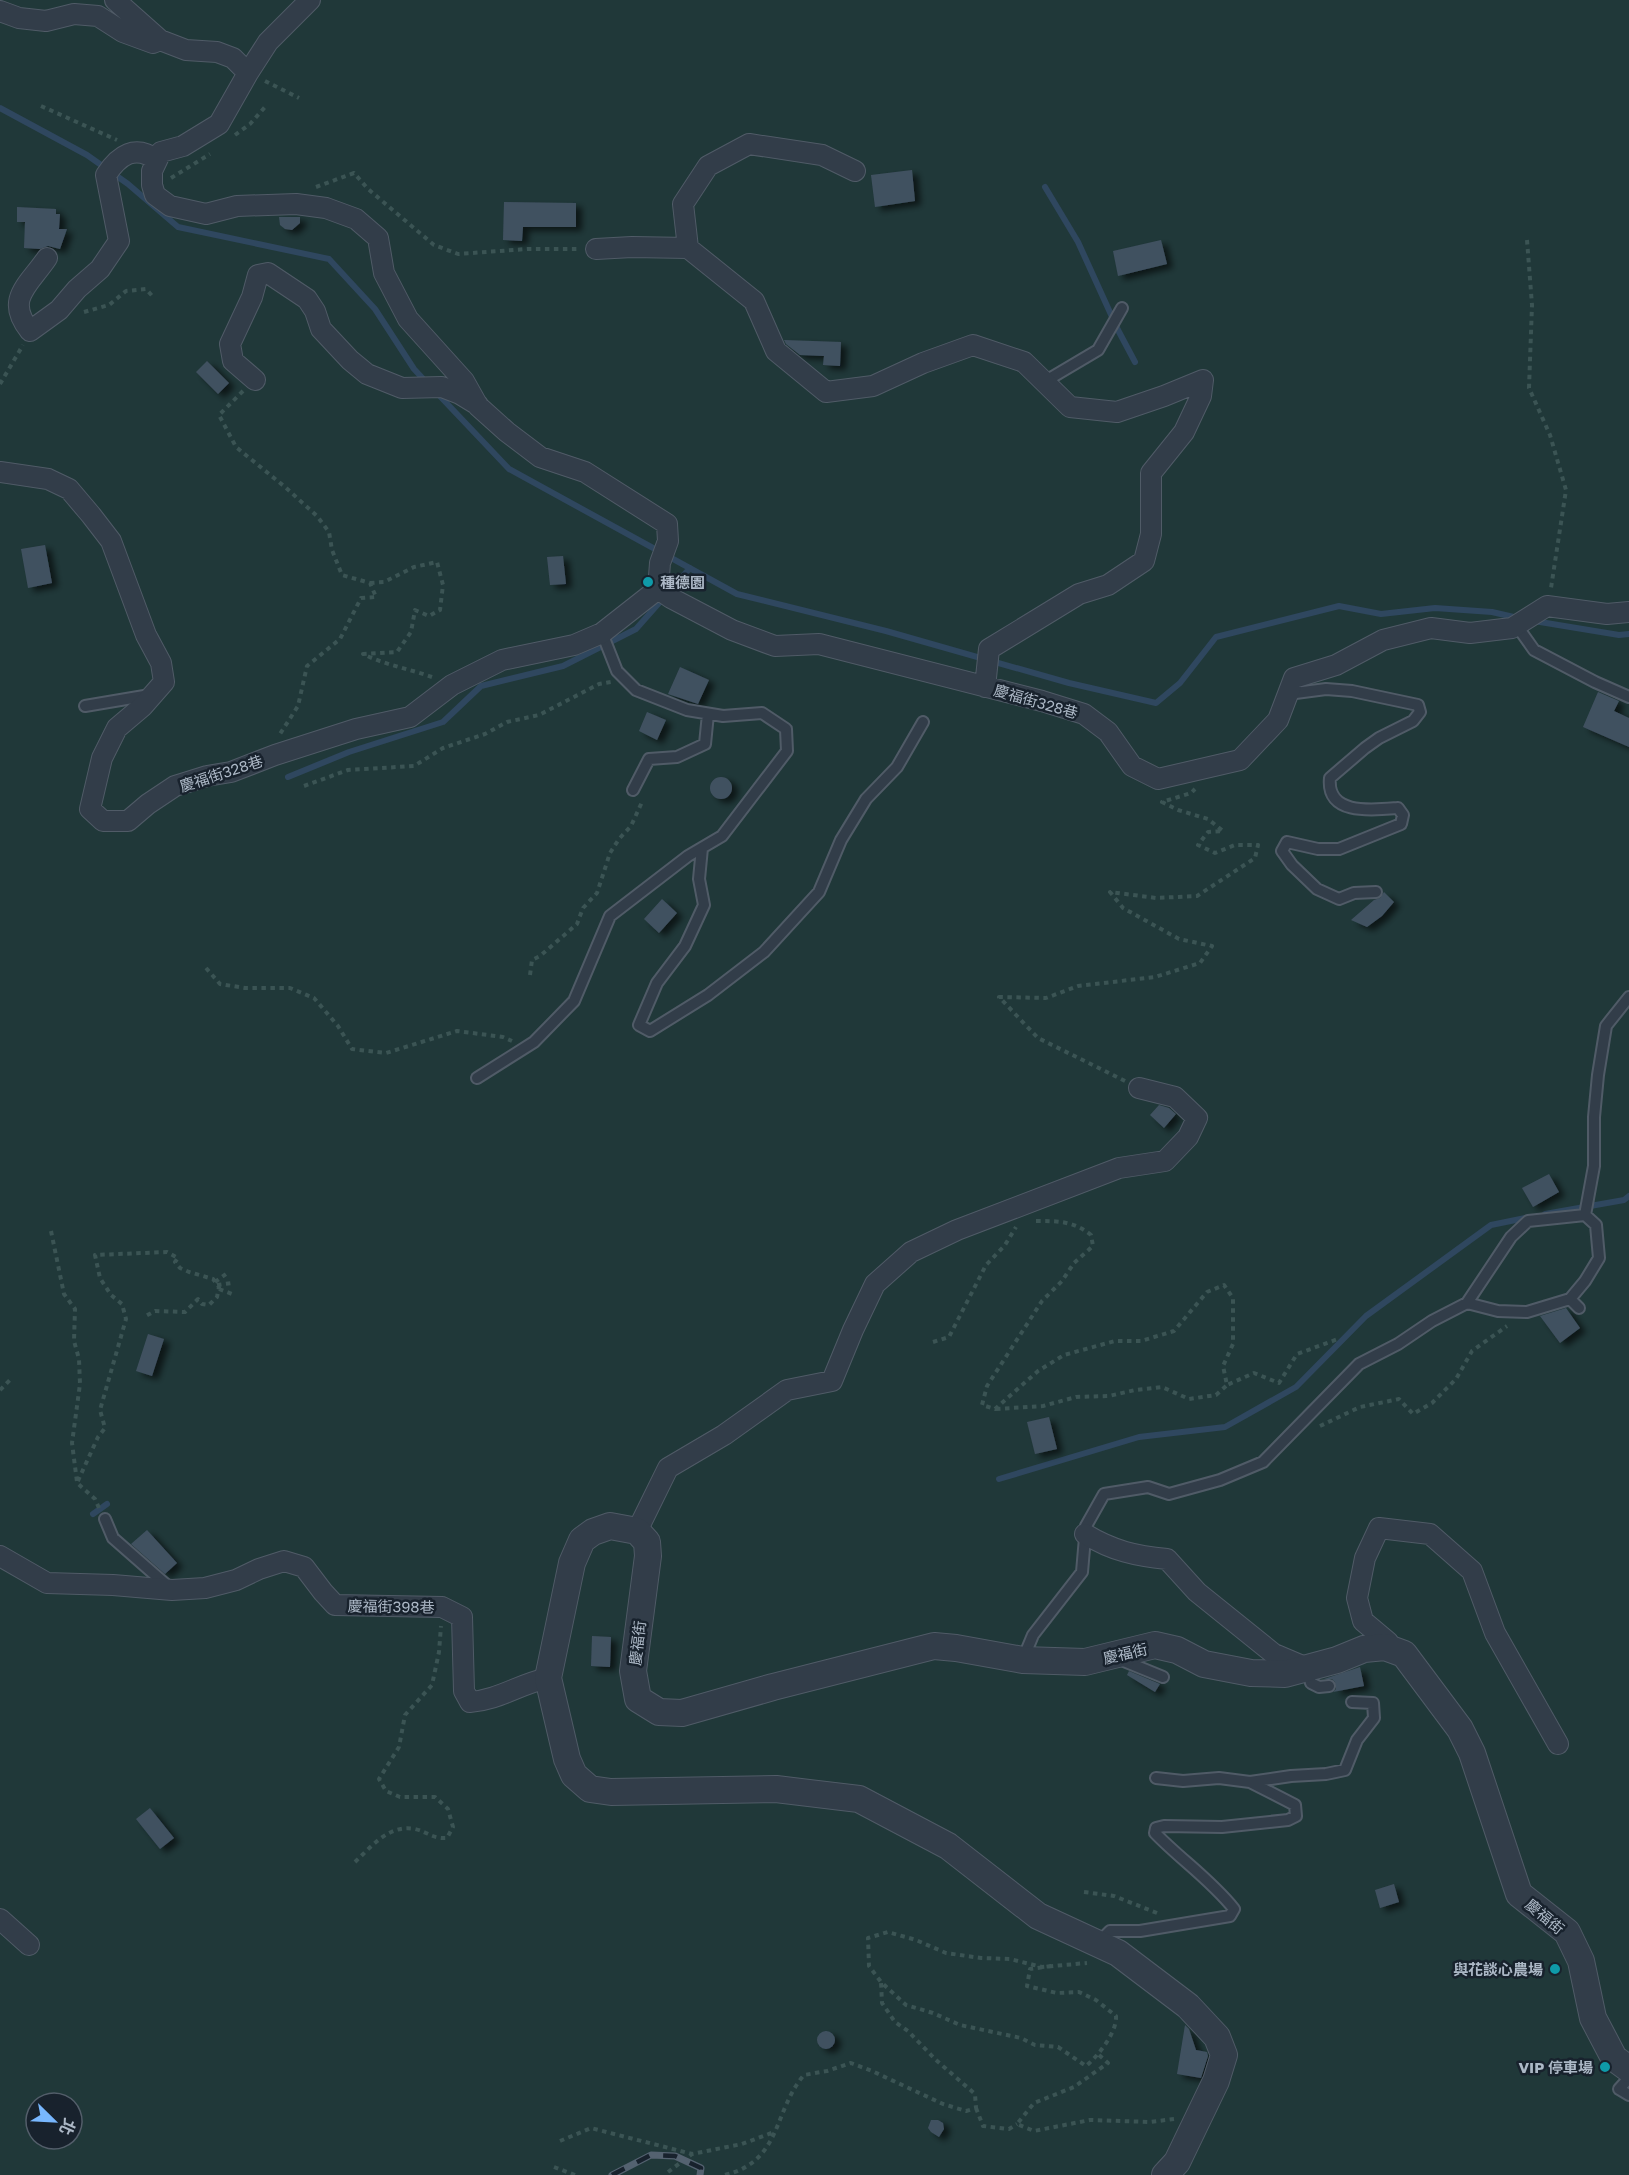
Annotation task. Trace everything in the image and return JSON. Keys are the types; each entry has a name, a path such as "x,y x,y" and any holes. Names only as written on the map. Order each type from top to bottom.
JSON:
{"street":[{"path":"115,0 160,40 186,50 217,52 233,58 248,73"},
{"path":"47,258 27,283 18,301 20,319 30,331 59,310 100,269 119,241 110,169 130,153 152,156 183,146 219,124 268,42 310,0"},
{"path":"0,11 19,18 46,21 74,14 98,16 123,32 153,43 160,40"},
{"path":"688,248 683,204 708,166 749,144 822,155 855,171"},
{"path":"152,156 152,185 155,195 170,206 181,210 206,214 237,206 296,204 326,208 356,219 378,238 384,273 408,319 465,381 478,406"},
{"path":"596,249 688,248 754,301 776,351 826,392 873,386 923,363 973,345 1024,362 1070,406 1117,412 1203,380 1202,396 1184,432 1151,473 1151,534 1144,561 1108,585 1079,594 989,649 986,679"},
{"path":"255,380 233,361 230,344 246,314 258,274 268,273 307,299 315,311 321,329 350,360 367,374 402,388 442,387 460,394 540,457 585,472 667,524 668,541 660,563 664,593"},
{"name":"慶福街328巷","path":"0,472 48,479 69,489 111,541 146,635 161,663 164,682 143,706 117,728 102,758 90,809 103,821 128,821 148,804 176,786 207,776 231,772 356,729 410,717 452,685 502,660 574,645 602,634 664,593 732,630 775,646 819,644 986,679 1084,714 1108,732 1132,766 1158,779 1239,760 1278,720 1294,678 1336,665 1383,640 1431,628 1470,633 1512,628 1542,610"},
{"path":"1542,610 1607,614 1629,612"},
{"path":"1139,1088 1175,1097 1197,1118 1188,1137 1165,1161 1119,1168 977,1222 911,1252 876,1284 853,1330 832,1381 787,1390 724,1435 668,1468 637,1531 610,1526 593,1532 582,1540 572,1563 548,1678 567,1759 574,1775 590,1789 611,1792 776,1788 859,1799 948,1846 1038,1916 1119,1953 1188,2006 1217,2037 1224,2055 1216,2081 1177,2162 1166,2175"},
{"path":"1391,1649 1388,1642 1363,1621 1357,1598 1365,1558 1379,1528 1430,1534 1472,1571 1495,1633 1558,1744"},
{"name":"慶福街","path":"637,1531 647,1542 648,1556 633,1671 638,1699 659,1712 682,1713 772,1687 934,1646 1023,1660 1085,1662 1155,1646 1177,1650 1204,1664 1251,1673 1285,1674 1337,1660 1364,1649 1384,1647 1404,1654 1460,1729 1472,1753 1520,1894 1567,1932 1581,1961 1593,2018 1614,2058 1629,2069"},
{"path":"1085,1534 1100,1544 1132,1555 1167,1559 1197,1592 1274,1654 1307,1668"},
{"name":"慶福街398巷","path":"0,1556 46,1583 172,1590 205,1588 236,1580 284,1561 304,1567 335,1605 442,1607 462,1617 464,1691 470,1702 488,1701 529,1682 548,1678"},
{"path":"0,1919 29,1945"}],"lane":[{"path":"1044,382 1098,350 1122,308"},
{"path":"1516,626 1534,650 1629,697"},
{"path":"477,1078 534,1042 574,1001 610,916 688,856 722,836 787,751 786,729 762,713 723,717 663,702 636,690 617,670 602,634"},
{"path":"1288,694 1326,689 1352,691 1419,705 1420,712 1413,721 1379,738 1330,778 1329,788 1337,801 1350,808 1366,810 1398,808 1403,815 1401,824 1339,849 1318,849 1287,842 1282,851 1292,865 1317,890 1339,900 1354,892 1376,892"},
{"path":"85,706 153,695"},
{"path":"633,789 649,759 677,757 705,744 708,714"},
{"path":"702,848 699,879 704,905 685,946 657,982 639,1025 650,1031 708,994 764,952 819,892 841,840 866,799 897,767 923,722"},
{"path":"1585,1215 1594,1166 1594,1117 1606,1026 1629,997"},
{"path":"1023,1660 1033,1635 1082,1572 1086,1526 1104,1494 1148,1487 1169,1494 1220,1480 1263,1462 1359,1365 1398,1344 1432,1321 1467,1303 1511,1237 1528,1221 1585,1215 1596,1225 1599,1258 1585,1281 1570,1299 1527,1312 1498,1311 1467,1303"},
{"path":"1570,1299 1579,1308"},
{"path":"105,1519 113,1538 172,1590"},
{"path":"1110,1656 1163,1677"},
{"path":"1307,1668 1311,1683 1319,1687 1329,1686"},
{"path":"1155,1778 1184,1782 1219,1779 1251,1782 1345,1770 1358,1740 1374,1718 1373,1702 1352,1702"},
{"path":"1097,1944 1110,1931 1140,1931 1230,1916 1234,1909 1192,1865 1155,1833 1156,1828 1164,1826 1222,1827 1288,1820 1296,1816 1295,1805 1251,1782"},
{"path":"1629,2078 1619,2089 1629,2095"}],"path":[{"path":"248,73 299,98"},
{"path":"41,106 152,156"},
{"path":"368,189 434,245 458,254 527,249 596,249"},
{"path":"1527,240 1532,305 1529,388 1550,435 1566,490 1558,553 1542,610"},
{"path":"81,313 110,305 126,291 146,289 154,298"},
{"path":"0,384 30,331"},
{"path":"255,380 219,415 236,447 285,487 316,516 329,532 332,550 342,575 370,583 384,582 414,567 437,562 443,585 440,610 429,616 415,610 411,632 397,652 363,654 377,661 406,667 452,685"},
{"path":"263,760 298,706 307,666 340,639 361,598 376,597 370,583"},
{"path":"304,786 348,770 414,766 443,748 485,734 507,722 539,715 599,684 626,680"},
{"path":"1139,1088 1038,1038 999,997 1046,998 1078,986 1155,977 1200,963 1212,946 1179,939 1123,908 1110,892 1156,898 1197,896 1256,858 1258,845 1235,844 1215,853 1198,845 1208,832 1223,831 1208,819 1178,810 1162,802 1191,793 1211,767"},
{"path":"530,975 532,960 540,956 577,924 583,908 597,893 610,853 618,839 631,826 644,797"},
{"path":"206,968 220,984 245,988 290,988 314,998 338,1026 352,1049 386,1053 457,1031 503,1037 526,1047"},
{"path":"1027,1220 1068,1222 1081,1227 1091,1235 1093,1246 1074,1263 1062,1281 1042,1300 987,1386 982,1405 995,1409 1043,1406 1076,1397 1109,1396 1162,1387 1189,1399 1216,1395 1227,1385 1254,1373 1279,1383 1297,1354 1338,1339"},
{"path":"933,1342 949,1337 986,1265 1005,1245 1016,1226 1022,1223"},
{"path":"51,1231 64,1294 75,1309 74,1341 79,1359 80,1384 72,1443 77,1483 95,1499"},
{"path":"77,1483 98,1437 105,1428 100,1410 126,1319 122,1304 111,1295 100,1278 94,1255 167,1252 178,1258 175,1262 180,1268 213,1279 217,1285 232,1294"},
{"path":"144,1317 155,1311 185,1312 198,1299 202,1304 209,1305 218,1297 217,1285 226,1274"},
{"path":"217,1285 232,1283"},
{"path":"995,1409 1038,1371 1064,1355 1115,1341 1141,1341 1174,1331 1207,1292 1224,1285 1233,1298 1233,1344 1223,1366 1227,1385"},
{"path":"1295,1431 1308,1431 1360,1407 1399,1399 1413,1414 1432,1403 1456,1379 1472,1351 1527,1312"},
{"path":"0,1390 12,1378"},
{"path":"355,1862 383,1836 398,1827 418,1830 435,1839 447,1838 453,1827 448,1809 435,1797 400,1797 386,1791 379,1779 399,1747 405,1715 432,1685 442,1607"},
{"path":"1084,1892 1114,1896 1183,1925"},
{"path":"1051,1966 1030,1969 1027,1986 1057,1994 1079,1992 1116,2016 1117,2023 1099,2055 1086,2066 1058,2047 1035,2044 1021,2038 960,2025 933,2013 906,2005 881,1982 869,1966 868,1938 888,1932 916,1940 946,1953 1010,1959 1042,1967 1051,1966 1126,1959"},
{"path":"881,1982 882,2003 895,2022 908,2031 936,2060 975,2094 975,2108 983,2126 1009,2129 1017,2124 1034,2103 1074,2087 1108,2063 1099,2055"},
{"path":"725,2175 737,2172 751,2164 765,2150 794,2087 804,2075 827,2072 850,2063 943,2104 966,2111 975,2108"},
{"path":"1017,2124 1035,2131 1090,2120 1150,2122 1198,2117"},
{"path":"560,2141 591,2128 692,2154"},
{"path":"668,2172 692,2154 742,2144 775,2131"},
{"path":"554,2167 575,2175"}],"green space":[{"path":"0,0 1629,0 1629,2175 0,2175"}],"building":[{"path":"912,170 915,201 875,207 871,175"},
{"path":"504,202 576,203 576,227 523,227 522,241 503,240"},
{"path":"17,207 56,209 56,214 60,214 59,229 67,229 60,249 48,246 40,249 24,248 25,222 17,222"},
{"path":"279,217 300,217 300,223 292,230 285,229 280,225"},
{"path":"1161,240 1167,264 1118,276 1113,251"},
{"path":"784,340 841,342 840,366 823,365 824,356 800,355"},
{"path":"207,361 229,383 218,394 196,372"},
{"path":"45,545 52,583 28,588 21,549"},
{"path":"563,556 566,584 550,585 547,557"},
{"path":"680,667 709,680 698,704 668,694"},
{"path":"1598,692 1619,701 1614,711 1629,718 1629,747 1583,727"},
{"path":"647,712 666,720 657,740 639,731"},
{"path":"717,777 725,777 732,784 732,792 725,799 717,799 710,792 710,784"},
{"path":"1384,892 1394,902 1382,916 1367,927 1351,920 1374,900 1380,898"},
{"path":"662,899 677,913 659,933 644,919"},
{"path":"1159,1105 1169,1108 1176,1114 1164,1128 1150,1115"},
{"path":"1549,1174 1559,1192 1533,1207 1522,1188"},
{"path":"1566,1308 1580,1328 1560,1343 1540,1316"},
{"path":"148,1334 164,1339 152,1376 136,1371"},
{"path":"1049,1417 1057,1449 1035,1454 1027,1422"},
{"path":"147,1530 177,1563 165,1574 131,1544"},
{"path":"592,1636 611,1637 610,1667 591,1666"},
{"path":"1360,1667 1364,1686 1333,1692 1336,1689 1335,1682 1332,1679 1324,1679"},
{"path":"1129,1671 1160,1684 1155,1692 1127,1675"},
{"path":"150,1808 174,1838 160,1849 136,1819"},
{"path":"1394,1884 1399,1902 1380,1908 1375,1890"},
{"path":"1185,2025 1189,2029 1196,2050 1207,2052 1208,2056 1201,2078 1177,2074"},
{"path":"826,2031 832,2034 835,2040 832,2046 826,2049 820,2046 817,2040 820,2034"},
{"path":"931,2120 943,2123 944,2129 939,2137 928,2128"}],"waterway":[{"path":"0,108 87,155 128,184 178,227 329,259 375,309 414,369 427,383"},
{"path":"1045,187 1078,242 1135,362"},
{"path":"436,392 509,469 737,594 886,631 1069,683 1156,703 1180,683 1216,637 1339,606 1381,614 1435,608 1492,612 1518,618"},
{"path":"288,777 349,752 443,722 481,686 563,666 636,629 690,568"},
{"path":"1534,621 1619,635 1629,634"},
{"path":"1545,1214 1624,1200 1629,1196"},
{"path":"999,1479 1139,1437 1225,1427 1296,1387 1366,1316 1491,1225 1530,1217"},
{"path":"93,1514 107,1504"}],"railway":[{"path":"612,2175 651,2155 675,2156 701,2168 700,2175"}],"place":[{"name":"種德園","path":"648,582"},
{"name":"與花談心農場","path":"1555,1969"},
{"name":"VIP 停車場","path":"1605,2067"}]}
